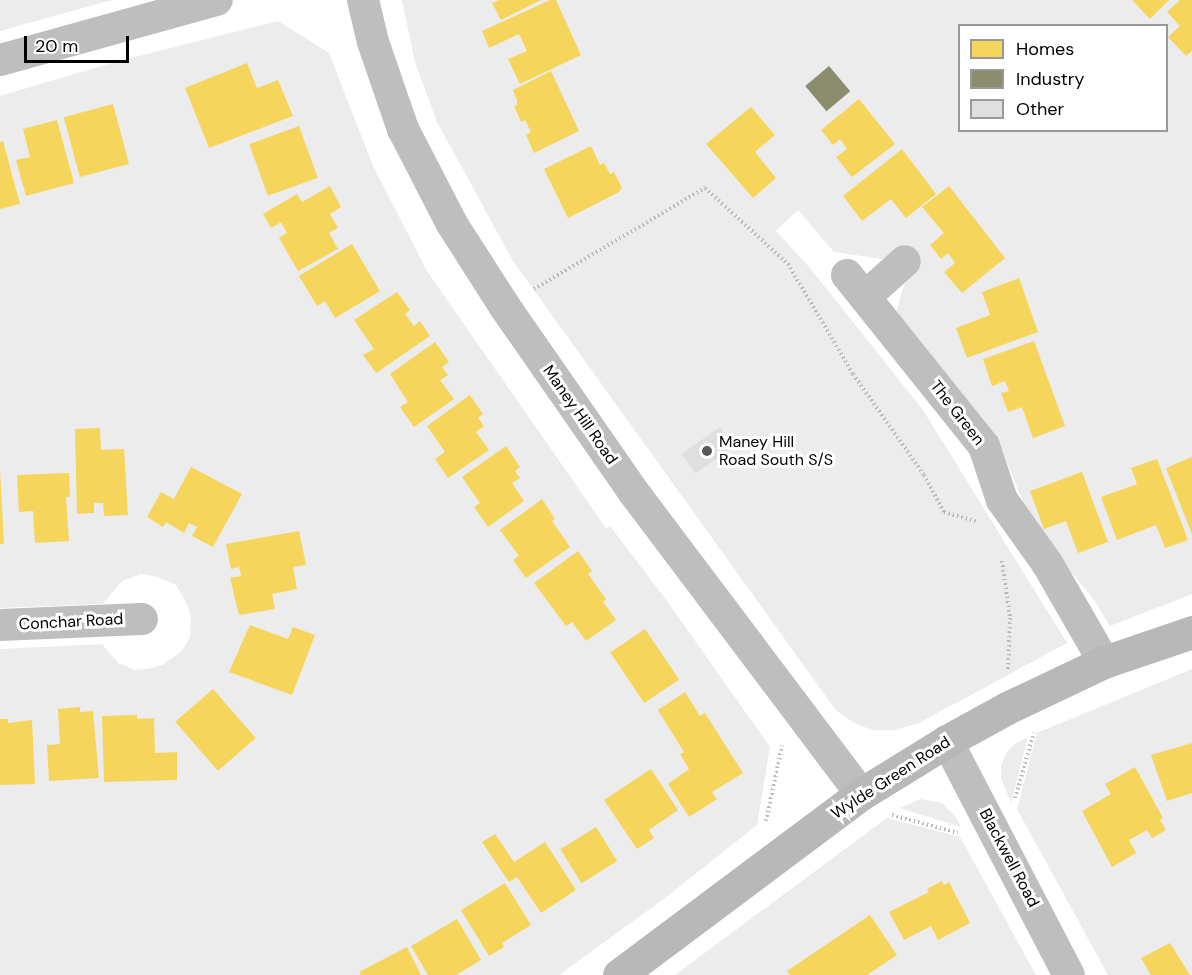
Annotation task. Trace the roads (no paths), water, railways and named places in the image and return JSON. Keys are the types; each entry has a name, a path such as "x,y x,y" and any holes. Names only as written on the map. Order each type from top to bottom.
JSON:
{"street":[{"path":"0,60 217,0"},
{"name":"Maney Hill Road","path":"363,0 373,42 403,129 452,224 505,307 632,490 861,794"},
{"name":"The Green","path":"905,261 856,286 984,446 1002,500 1024,534 1047,563 1104,662"},
{"name":"Conchar Road","path":"0,625 142,619"},
{"name":"Wylde Green Road","path":"619,975 861,794 947,741 1007,708 1104,662 1192,632"},
{"name":"Blackwell Road","path":"947,741 1069,975"}],"place":[{"name":"Maney Hill Road South S/S","path":"707,451"}]}
